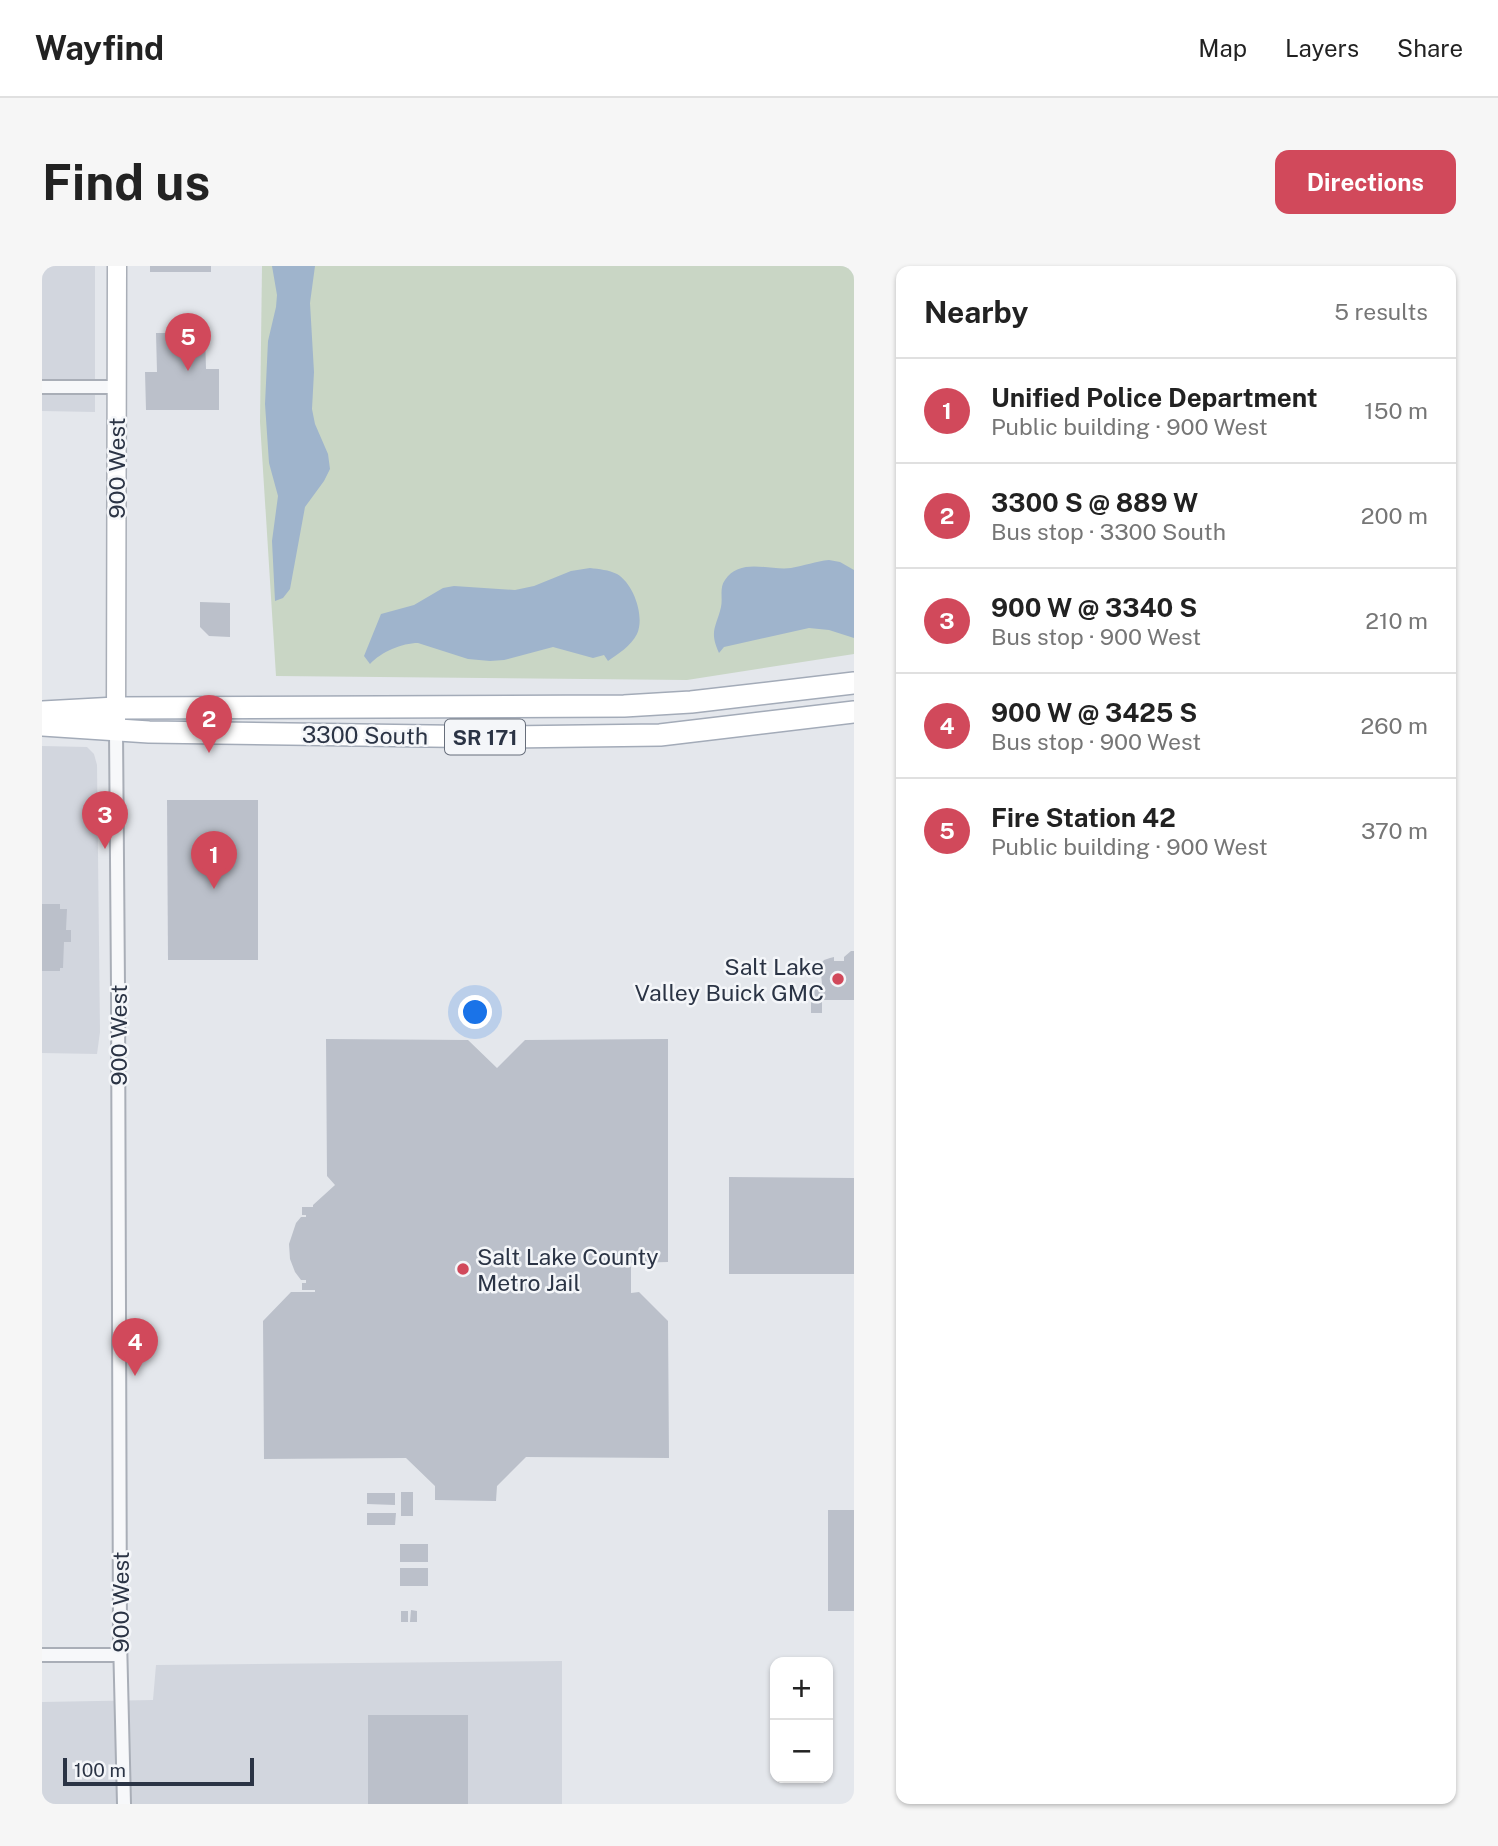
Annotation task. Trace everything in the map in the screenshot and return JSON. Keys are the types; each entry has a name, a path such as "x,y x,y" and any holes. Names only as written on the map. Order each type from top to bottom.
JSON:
{"main road":[{"name":"900 West","path":"116,731 117,266"},
{"name":"3300 South","path":"42,712 116,708 624,706 691,702 854,683"},
{"name":"3300 South","path":"42,725 116,731 500,737 660,735 854,712"}],"street":[{"path":"42,387 116,387"},
{"name":"900 West","path":"116,731 120,1655 124,1804"},
{"path":"42,1655 120,1655"}],"shaded area":[{"path":"42,266 95,266 95,412 42,411"},
{"path":"42,746 87,747 94,754 97,765 100,1032 97,1054 42,1053"},
{"path":"562,1661 562,1804 42,1804 42,1702 153,1700 156,1665"}],"green space":[{"path":"262,266 854,266 854,654 687,680 276,676 260,422"}],"water":[{"path":"272,266 315,266 310,303 314,372 312,409 315,424 328,454 330,469 305,507 290,589 283,598 275,601 272,541 278,496 269,463 265,404 268,341 277,295"},
{"path":"829,560 840,562 854,570 854,638 829,630 809,628 724,647 719,653 714,630 721,607 722,586 731,573 747,567 791,568"},
{"path":"590,568 617,574 623,579 633,593 639,610 637,634 624,649 608,661 604,655 593,658 553,647 504,660 468,659 418,643 392,649 370,664 364,656 381,614 414,605 443,588 454,586 515,590 534,586 571,571"}],"building":[{"path":"150,266 211,266 211,272 150,272"},
{"path":"156,333 205,333 206,369 219,369 219,410 146,410 145,372 157,372"},
{"path":"200,602 230,603 230,637 209,636 200,627"},
{"path":"167,800 258,800 258,960 168,960"},
{"path":"42,904 60,904 60,909 67,909 66,930 71,930 71,942 64,942 63,968 60,968 60,971 42,971"},
{"name":"Salt Lake Valley Buick GMC","path":"854,951 854,1000 822,1000 822,1013 811,1013 811,990 822,984 821,974 818,974 819,966 824,960 834,957 834,961 844,961 844,957"},
{"name":"Salt Lake County Metro Jail","path":"326,1039 468,1040 497,1068 525,1040 668,1039 668,1262 631,1263 631,1293 639,1292 668,1321 669,1458 526,1457 497,1486 496,1501 435,1500 435,1486 406,1458 264,1459 263,1321 291,1292 315,1292 302,1290 302,1283 306,1283 306,1280 301,1280 295,1272 290,1259 289,1244 296,1223 301,1217 306,1217 302,1215 302,1207 313,1207 335,1185 327,1176"},
{"path":"729,1177 854,1178 854,1274 729,1274"},
{"path":"401,1492 413,1492 413,1516 401,1516"},
{"path":"367,1493 395,1493 395,1505 367,1504"},
{"path":"828,1510 854,1510 854,1611 828,1611"},
{"path":"367,1513 396,1513 395,1525 367,1525"},
{"path":"400,1544 428,1544 428,1562 400,1562"},
{"path":"400,1568 428,1568 428,1586 400,1586"},
{"path":"411,1610 417,1611 417,1622 410,1622"},
{"path":"401,1611 408,1611 408,1622 401,1622"},
{"path":"368,1715 468,1715 468,1804 368,1804"}],"place":[{"name":"Fire Station 42","path":"188,371"},
{"name":"3300 S @ 889 W","path":"209,753"},
{"name":"900 W @ 3340 S","path":"105,849"},
{"name":"Unified Police Department","path":"214,889"},
{"name":"Salt Lake Valley Buick GMC","path":"838,979"},
{"name":"Salt Lake County Metro Jail","path":"463,1269"},
{"name":"900 W @ 3425 S","path":"135,1376"}]}
